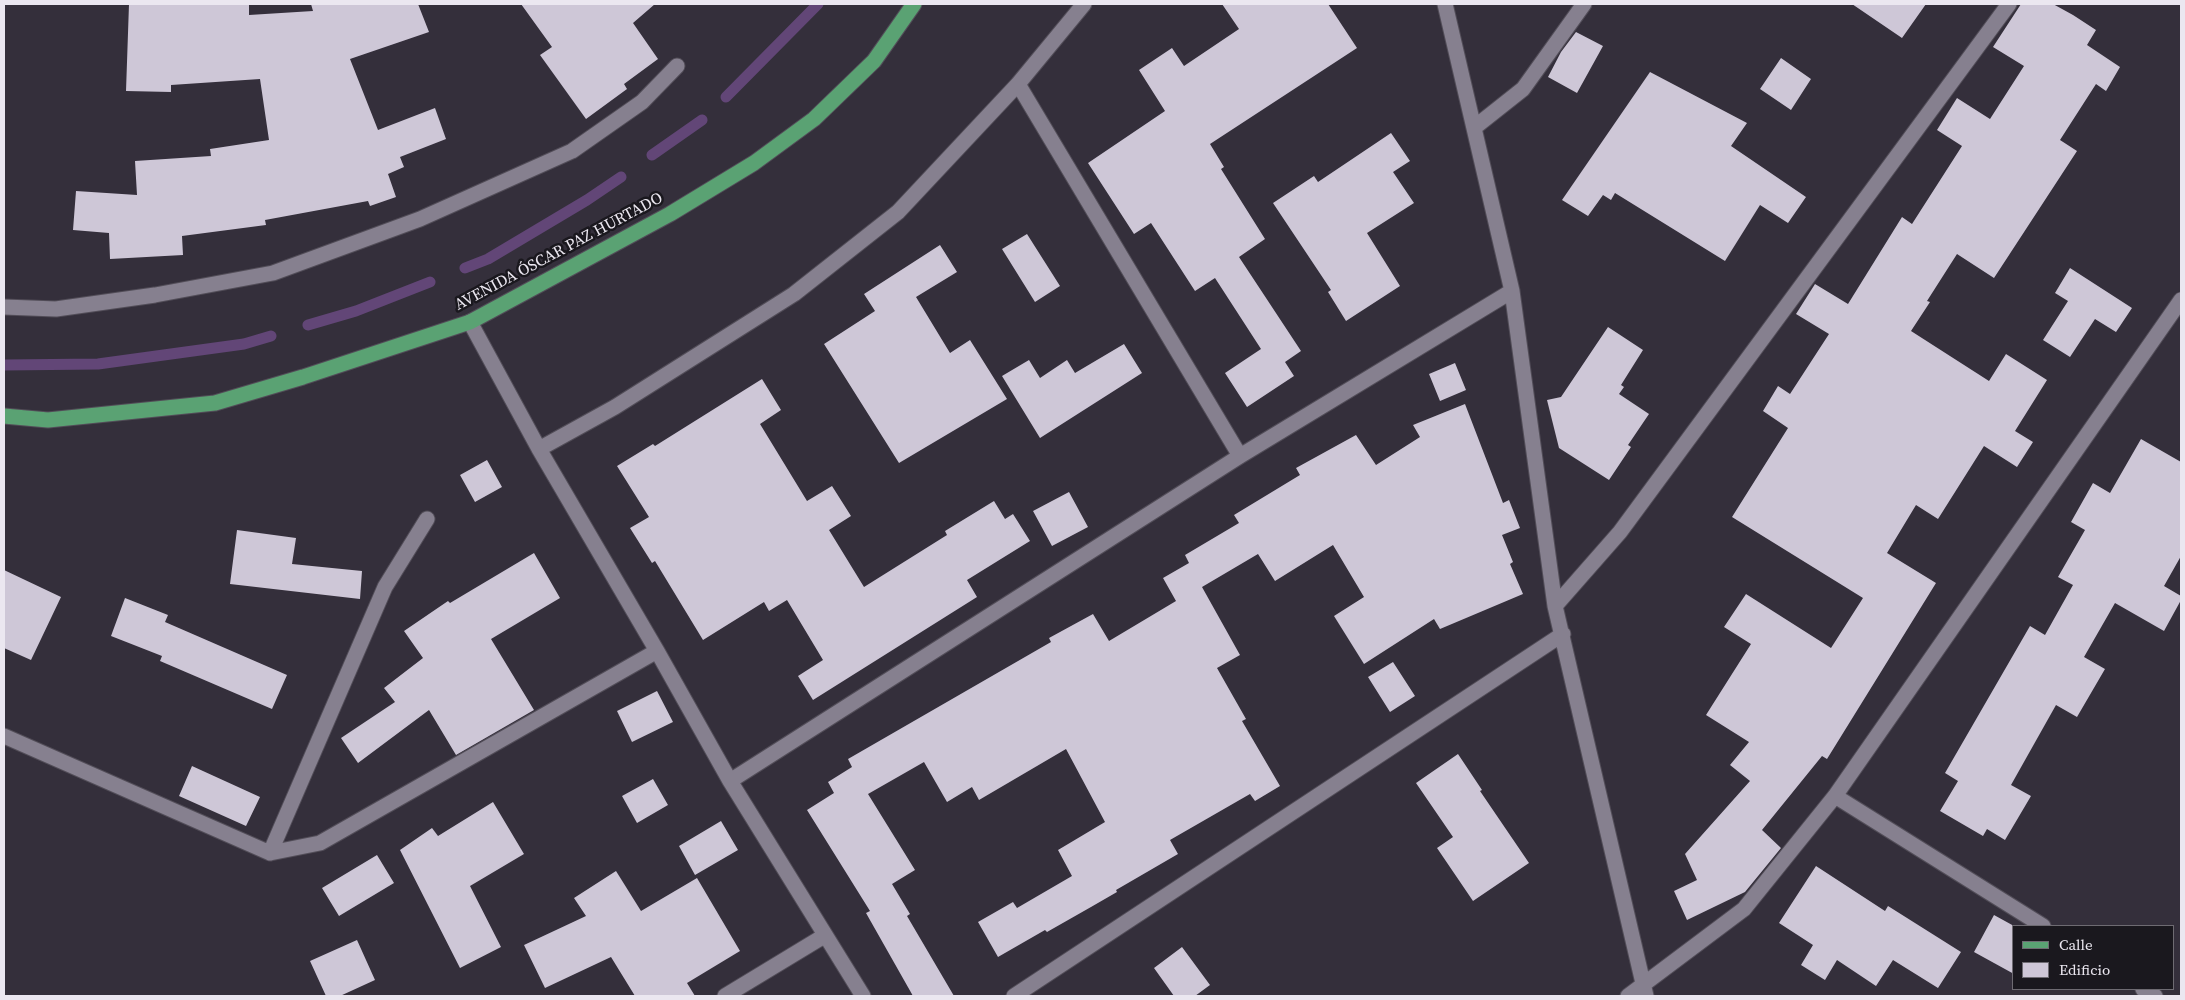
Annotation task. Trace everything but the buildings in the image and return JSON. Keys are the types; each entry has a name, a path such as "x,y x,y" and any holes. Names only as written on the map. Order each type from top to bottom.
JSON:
{"main road":[{"name":"AVENIDA ÓSCAR PAZ HURTADO","path":"4,416 48,420 215,403 303,377 470,322 621,241 754,163 814,119 874,61 914,4"}],"street":[{"path":"539,449 615,407 794,294 898,212 1018,84 1084,4"},
{"path":"1445,4 1512,291 1556,606 1645,991"},
{"path":"1475,127 1522,89 1584,4"},
{"path":"1556,606 1620,532 2008,4"},
{"path":"4,308 56,309 154,296 273,273 420,219 572,151 642,102 677,66"},
{"path":"1018,84 1240,456"},
{"path":"730,782 1240,456 1512,291"},
{"path":"1628,996 1645,991 1744,909 1835,796 2181,300"},
{"path":"470,322 539,449 657,651 730,782 863,996"},
{"path":"270,853 385,587 428,519"},
{"path":"1014,996 1563,634"},
{"path":"4,736 270,853 320,844 657,651"},
{"path":"1835,796 2041,925"},
{"path":"724,996 824,936"}],"waterway":[{"path":"726,97 818,4"},
{"path":"652,155 702,120"},
{"path":"465,268 488,259 587,200 621,177"},
{"path":"308,325 356,311 430,282"},
{"path":"4,365 98,364 244,344 271,336"}]}
